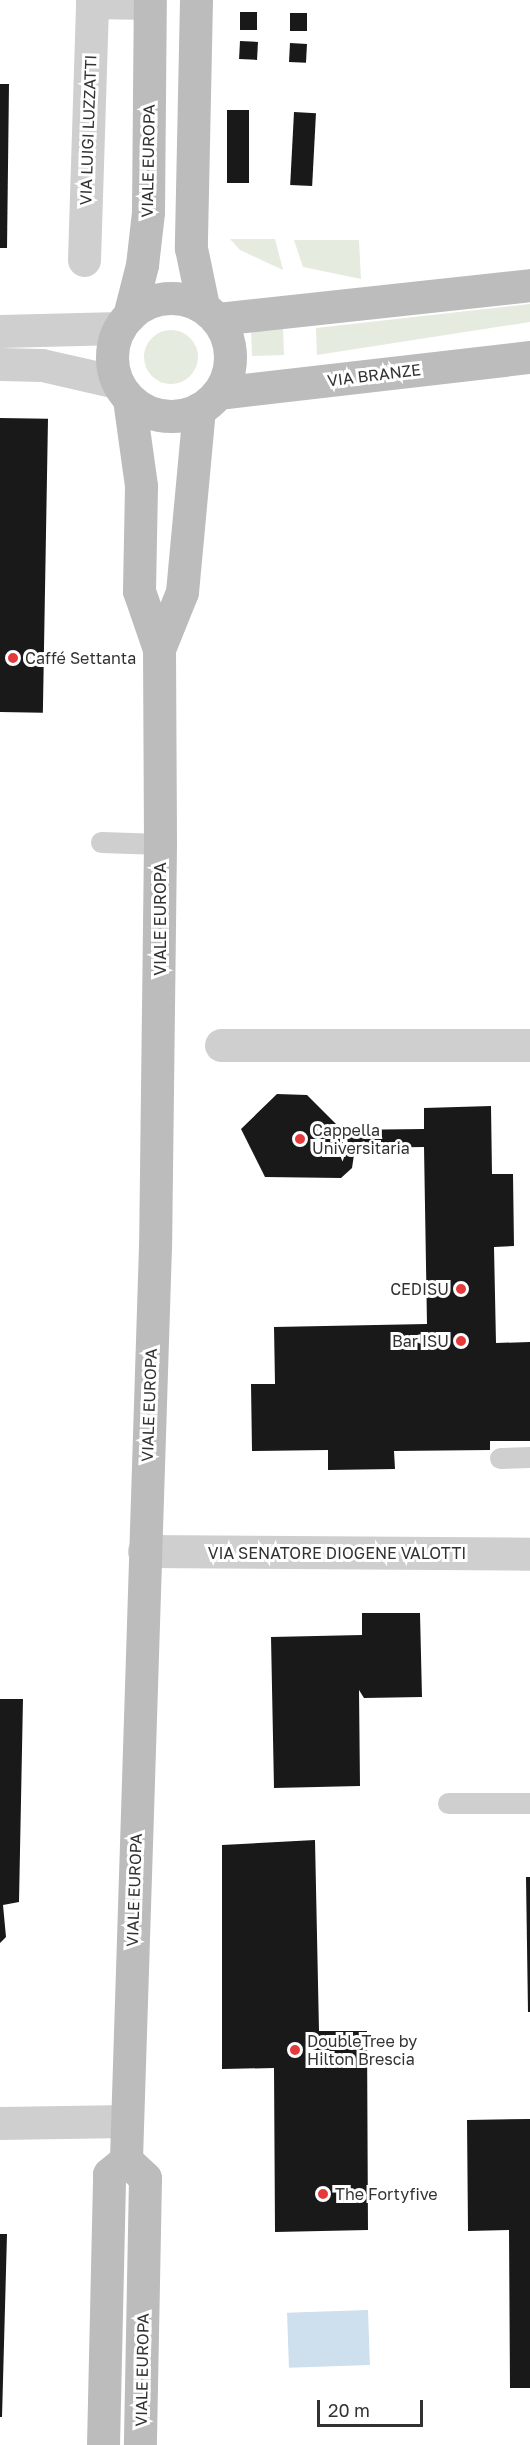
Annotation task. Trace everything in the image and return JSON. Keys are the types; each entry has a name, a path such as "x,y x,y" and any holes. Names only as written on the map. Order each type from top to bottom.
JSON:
{"street":[{"name":"VIALE EUROPA","path":"159,649 182,592 209,401 229,371 229,346 211,312 191,248 196,0"},
{"name":"VIALE EUROPA","path":"92,1 149,2 148,212 142,266 124,322 113,346 141,486 140,591 159,649 160,843 155,1234 126,2160 145,2178 140,2445"},
{"name":"VIA LUIGI LUZZATTI","path":"84,260 92,1"},
{"path":"0,331 124,322 159,300 211,312 530,285"},
{"name":"VIA BRANZE","path":"209,401 530,357"},
{"path":"0,364 42,365 123,391 150,413 175,417 209,401"},
{"path":"221,1046 530,1045"},
{"name":"VIA SENATORE DIOGENE VALOTTI","path":"144,1551 530,1554"},
{"path":"0,2123 127,2121"},
{"path":"103,2445 109,2174 126,2160"}],"lane":[{"path":"101,842 160,843"},
{"path":"500,1458 530,1457"},
{"path":"448,1803 530,1803"}],"shaded area":[{"path":"230,239 275,239 283,270 240,250"},
{"path":"294,240 359,240 361,279 303,267"},
{"path":"530,304 530,322 317,355 316,328"},
{"path":"283,328 284,355 252,356 251,329"},
{"path":"171,330 181,332 190,338 196,347 198,357 196,367 190,376 181,382 171,384 161,382 152,376 146,367 144,357 146,347 152,338 161,332"}],"water":[{"path":"368,2310 370,2365 289,2368 287,2313"}],"building":[{"path":"240,12 257,12 257,30 240,30"},
{"path":"290,13 307,13 307,31 290,31"},
{"path":"240,41 258,42 257,60 239,59"},
{"path":"290,43 307,44 306,63 289,62"},
{"path":"0,84 9,84 7,248 0,248"},
{"path":"227,110 249,110 249,183 227,183"},
{"path":"294,112 316,113 312,186 290,185"},
{"path":"0,418 48,419 43,713 0,712"},
{"name":"CEDISU","path":"277,1094 307,1095 342,1130 424,1129 424,1108 491,1106 492,1174 513,1174 514,1246 494,1247 496,1343 530,1342 530,1441 490,1441 490,1450 394,1451 395,1469 328,1470 328,1450 252,1451 251,1384 275,1384 274,1327 427,1324 424,1147 355,1148 352,1168 341,1178 265,1177 241,1129"},
{"path":"362,1613 420,1613 422,1697 364,1698 359,1690 360,1786 274,1788 271,1637 362,1635"},
{"path":"0,1699 23,1699 19,1902 3,1905 6,1937 0,1943"},
{"name":"DoubleTree by Hilton Brescia","path":"315,1840 319,2031 367,2031 368,2230 275,2232 274,2068 222,2069 222,1845"},
{"path":"526,1877 530,1877 530,2012 528,2012"},
{"path":"530,2119 530,2388 510,2388 509,2230 468,2231 467,2120"},
{"path":"0,2234 7,2234 2,2417 0,2417"}],"place":[{"name":"Caffé Settanta","path":"13,658"},
{"name":"Cappella Universitaria","path":"300,1139"},
{"name":"CEDISU","path":"461,1289"},
{"name":"Bar ISU","path":"461,1341"},
{"name":"DoubleTree by Hilton Brescia","path":"295,2050"},
{"name":"The Fortyfive","path":"323,2194"}]}
